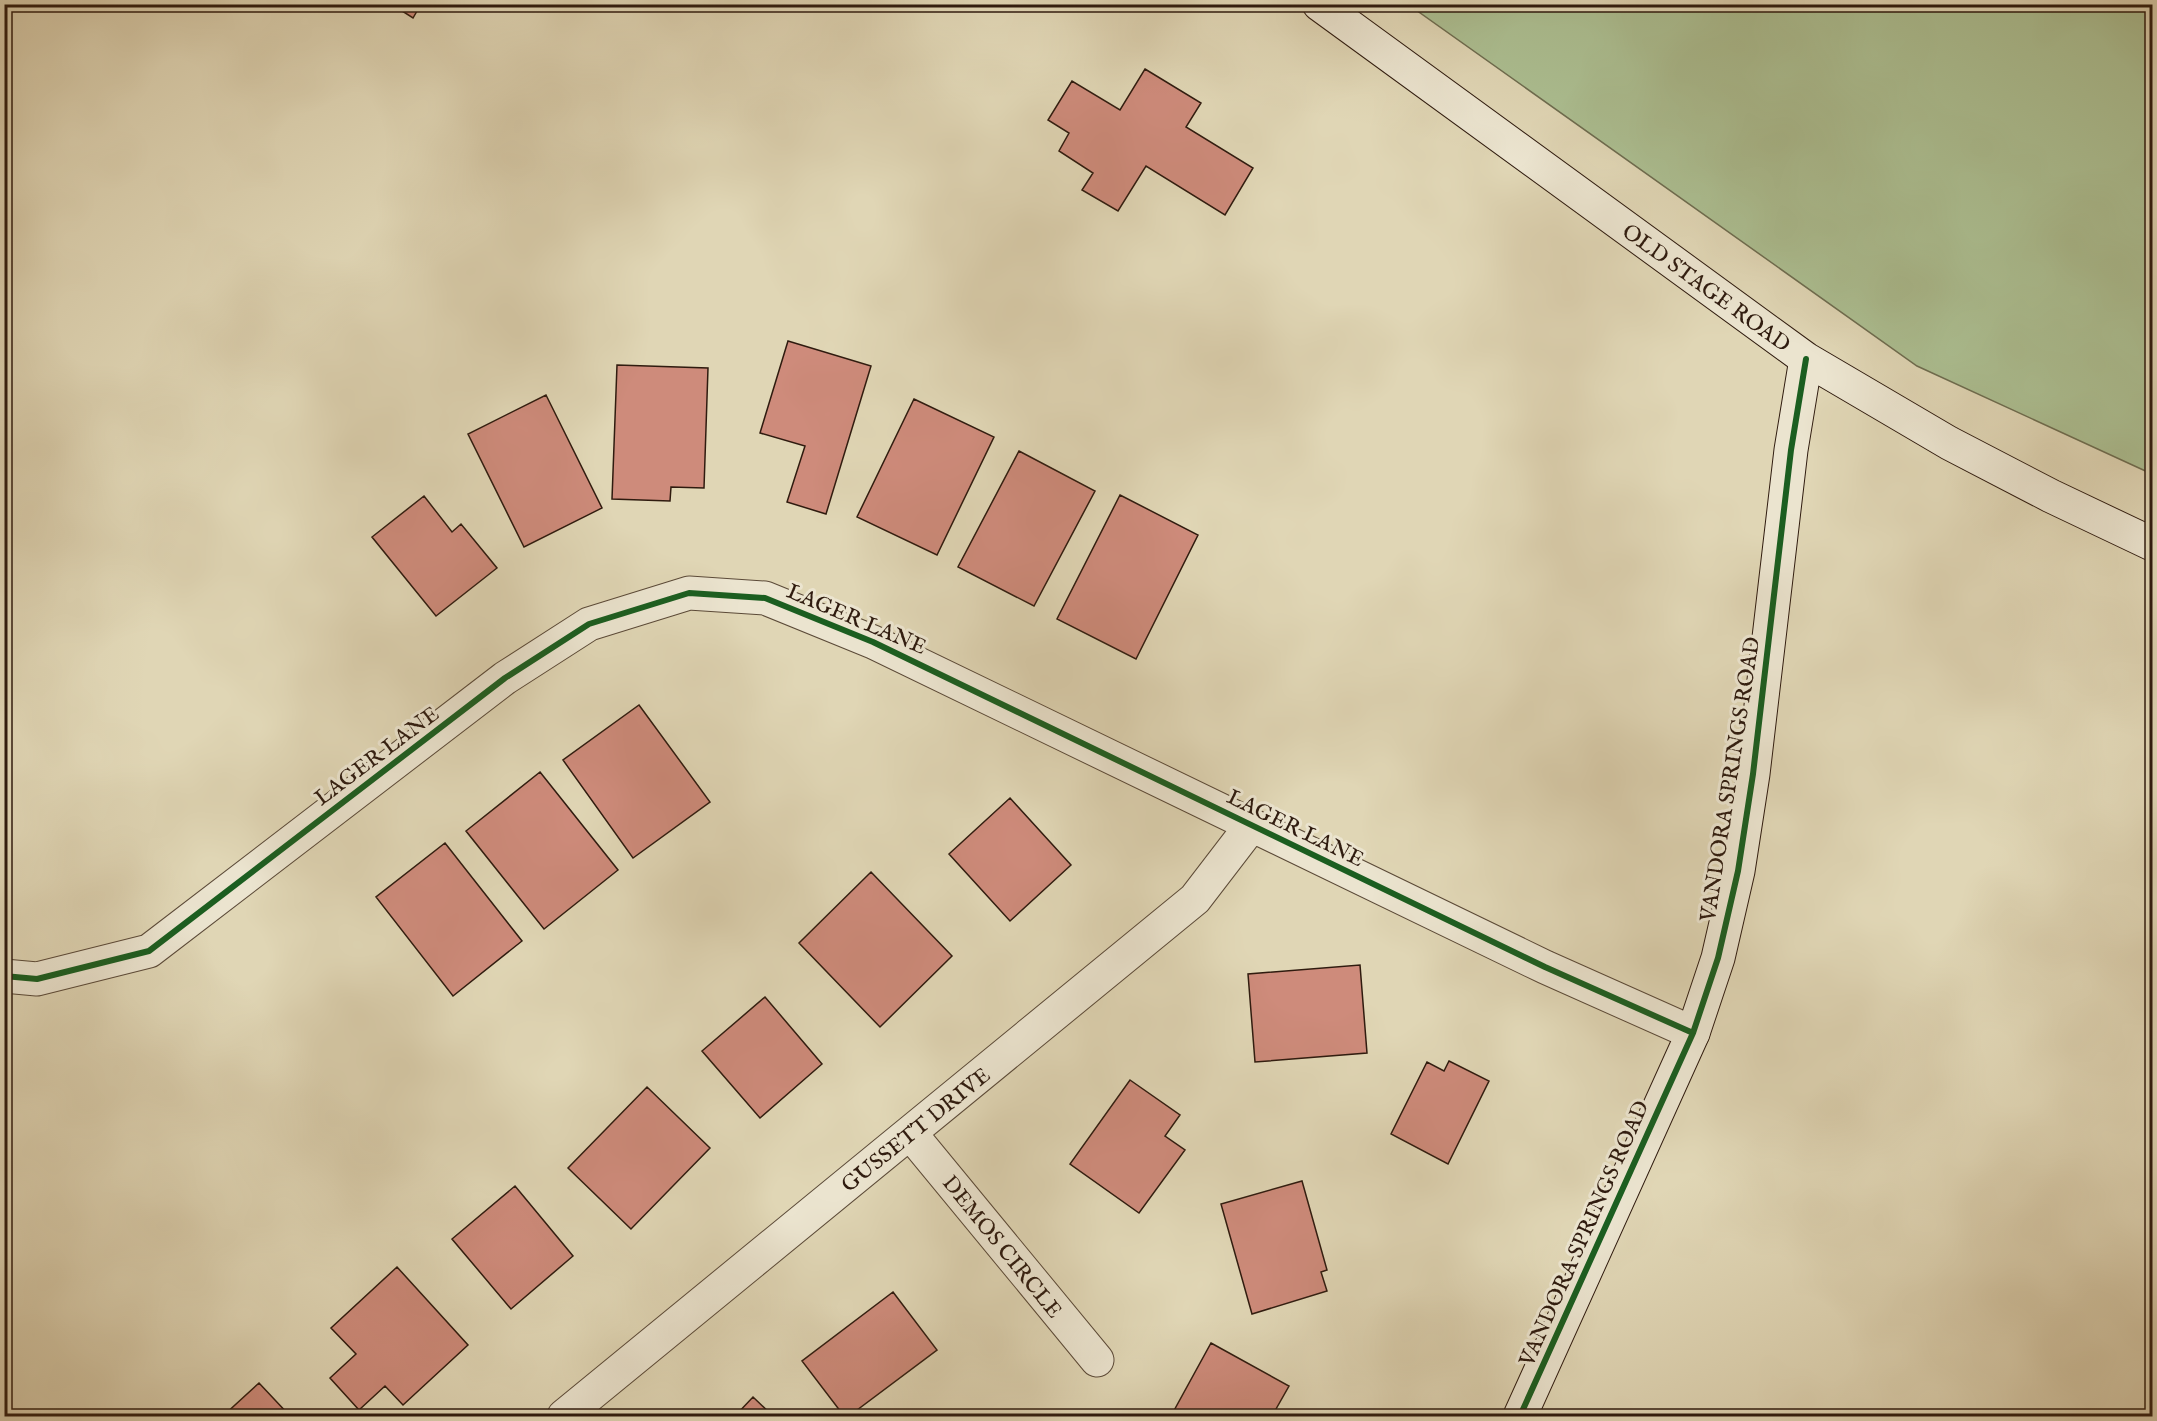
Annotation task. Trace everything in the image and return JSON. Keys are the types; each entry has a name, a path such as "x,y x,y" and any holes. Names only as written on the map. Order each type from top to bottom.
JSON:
{"street":[{"name":"OLD STAGE ROAD","path":"1319,4 1806,359 1949,443 2152,544"},
{"name":"VANDORA SPRINGS ROAD","path":"1520,1416 1693,1033 1718,958 1738,871 1753,774 1791,450 1806,359"},
{"name":"LAGER LANE","path":"4,976 37,979 149,951 506,678 589,624 689,593 765,598 841,629 1007,705 1545,968 1693,1033"},
{"name":"GUSSETT DRIVE","path":"564,1416 1196,899 1251,826"},
{"name":"DEMOS CIRCLE","path":"910,1133 1097,1360"}],"green space":[{"path":"1409,5 2152,5 2152,474 1917,366"}],"building":[{"path":"391,4 421,4 413,18"},
{"path":"1145,69 1201,103 1186,127 1253,168 1225,215 1146,166 1118,211 1082,190 1093,173 1059,151 1069,133 1048,120 1072,81 1120,110"},
{"path":"788,341 871,366 826,514 787,502 805,446 760,433"},
{"path":"617,365 708,368 704,488 671,487 670,501 612,499"},
{"path":"546,395 602,508 524,547 468,434"},
{"path":"914,399 994,437 937,555 857,517"},
{"path":"1019,451 1095,491 1034,606 958,567"},
{"path":"1120,495 1198,535 1136,659 1057,619"},
{"path":"424,496 452,532 461,524 497,568 436,616 372,537"},
{"path":"639,705 710,802 633,858 563,760"},
{"path":"540,772 618,870 544,929 466,831"},
{"path":"1010,798 1071,865 1010,921 949,854"},
{"path":"445,843 522,941 453,996 376,897"},
{"path":"871,872 952,956 880,1027 799,943"},
{"path":"1360,965 1367,1053 1255,1062 1248,974"},
{"path":"765,997 822,1064 760,1118 702,1051"},
{"path":"1449,1061 1489,1081 1448,1164 1391,1134 1427,1062 1444,1071"},
{"path":"1130,1080 1180,1115 1165,1136 1185,1150 1139,1213 1070,1164"},
{"path":"647,1087 710,1148 631,1229 568,1168"},
{"path":"1302,1181 1327,1270 1321,1272 1327,1291 1252,1314 1221,1204"},
{"path":"515,1186 573,1256 511,1309 452,1239"},
{"path":"397,1267 468,1345 403,1405 385,1386 359,1410 330,1378 356,1354 331,1328"},
{"path":"893,1292 937,1350 849,1416 844,1416 802,1361"},
{"path":"1211,1343 1289,1386 1272,1416 1171,1416"},
{"path":"259,1383 290,1416 223,1416"},
{"path":"753,1397 773,1416 735,1416"}],"cycle path":[{"path":"1520,1416 1693,1033 1718,958 1738,871 1753,774 1791,450 1806,359"},
{"path":"4,976 37,979 149,951 505,678 589,624 689,593 765,598 873,642 1545,967 1693,1033"}]}
